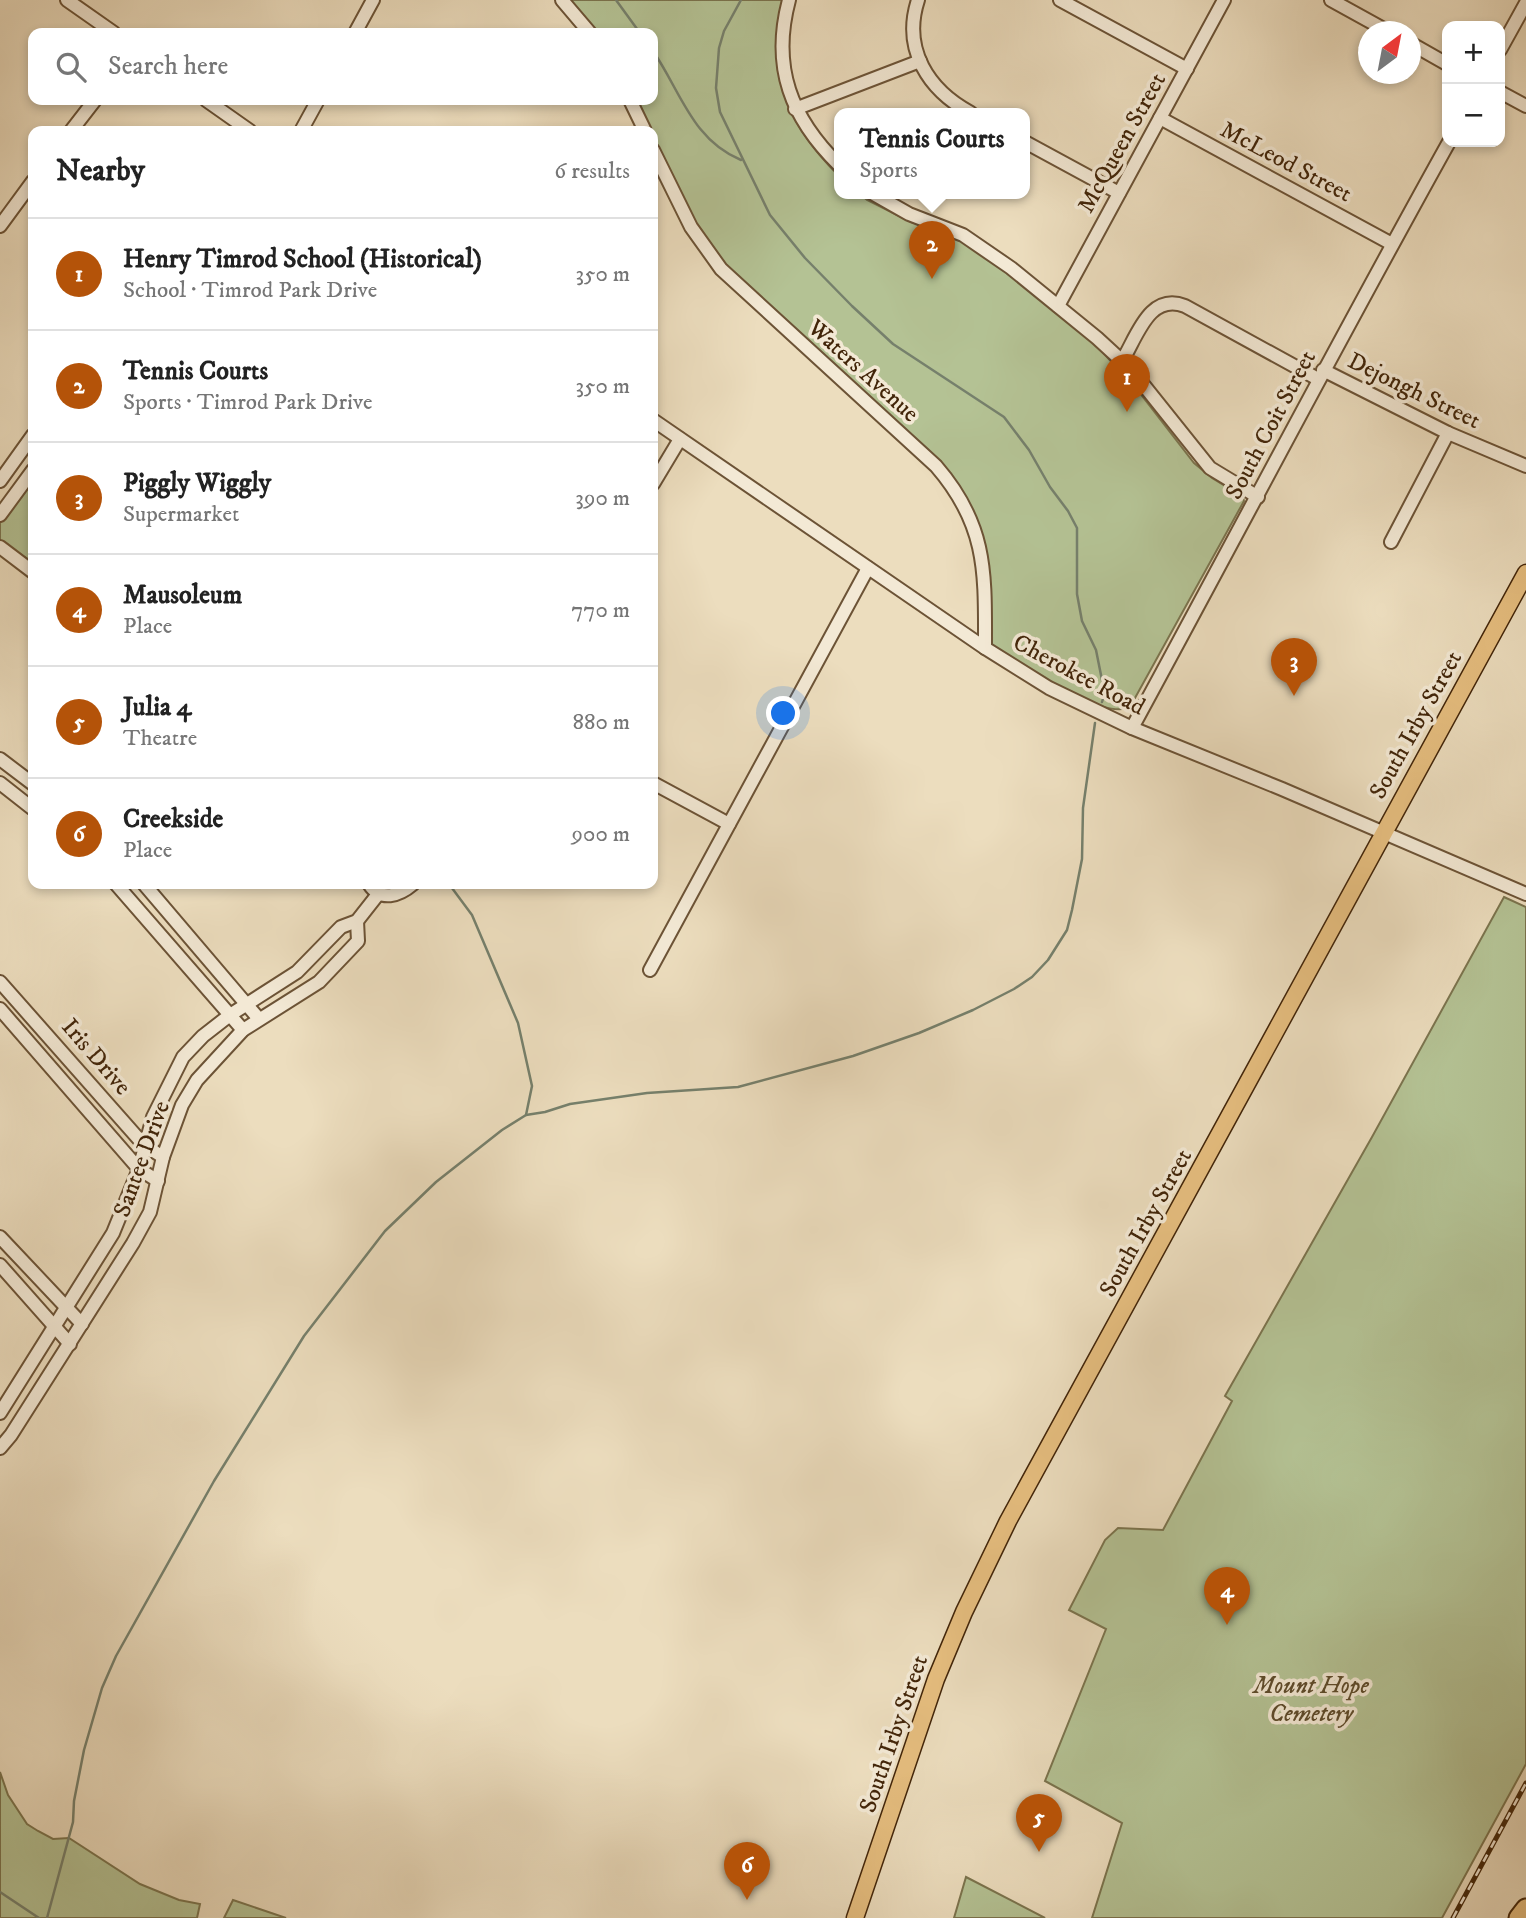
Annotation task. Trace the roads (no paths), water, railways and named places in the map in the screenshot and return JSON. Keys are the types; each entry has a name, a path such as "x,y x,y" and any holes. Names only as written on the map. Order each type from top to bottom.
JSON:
{"highway":[{"path":"1519,1918 1526,1909"}],"main road":[{"name":"South Irby Street","path":"855,1918 932,1691 964,1612 1008,1521 1526,573"}],"street":[{"path":"67,0 107,28"},
{"path":"358,28 373,0"},
{"path":"562,0 586,28"},
{"path":"789,0 782,44 787,82 795,109 816,141 834,160"},
{"path":"918,0 913,33 920,61 942,94 963,108"},
{"path":"1060,0 1187,68"},
{"name":"McQueen Street","path":"1058,306 1224,0"},
{"path":"1331,0 1369,21"},
{"path":"1505,41 1526,3"},
{"path":"1421,49 1442,61"},
{"path":"795,109 920,61"},
{"path":"1505,95 1526,106"},
{"path":"75,126 90,105"},
{"path":"213,105 243,126"},
{"path":"304,126 315,105"},
{"path":"632,105 643,126"},
{"name":"McLeod Street","path":"1160,118 1392,244"},
{"path":"1030,145 1119,193"},
{"name":"South Coit Street","path":"1132,728 1258,497 1321,374 1446,147"},
{"name":"Waters Avenue","path":"658,160 691,227 726,275 918,449 944,475 961,499 982,555 985,648"},
{"path":"0,226 28,188"},
{"path":"883,199 909,214 941,225 974,242 1058,306 1122,361 1210,468 1258,497"},
{"name":"Dejongh Street","path":"1122,361 1153,310 1169,302 1185,306 1321,374 1526,466"},
{"name":"Cherokee Road","path":"658,424 985,648 1049,688 1132,728 1526,894"},
{"path":"1391,542 1448,433"},
{"path":"658,476 680,439"},
{"path":"0,481 28,442"},
{"path":"0,515 28,477"},
{"path":"0,547 28,568"},
{"path":"650,970 868,568"},
{"path":"0,760 28,780"},
{"path":"0,783 28,804"},
{"path":"658,786 729,824"},
{"path":"120,889 243,1030"},
{"path":"148,889 259,1019"},
{"name":"Santee Drive","path":"0,1448 70,1344 150,1212 163,1157 182,1105 197,1080 243,1030 319,982 339,962 358,941 357,920 373,889"},
{"name":"Santee Drive","path":"376,889 390,896 405,889"},
{"name":"Santee Drive","path":"0,1413 113,1233 139,1169 153,1117 183,1057 230,1014 298,972 341,927 357,920"},
{"name":"Iris Drive","path":"0,982 145,1145 163,1157"},
{"name":"Iris Drive","path":"0,1009 139,1169 158,1181"},
{"path":"0,1237 82,1324"},
{"path":"0,1265 70,1344"}],"waterway":[{"path":"616,0 636,28"},
{"path":"741,0 724,31 719,48 716,88 720,112 770,215 805,258 893,344 1004,417 1029,450 1077,528 1077,594 1082,621 1096,650 1106,689 1102,702"},
{"path":"658,58 699,127 710,140 741,160"},
{"path":"47,1918 73,1822 74,1801 84,1750 102,1688 116,1656 214,1481 304,1336 385,1231 436,1182 502,1130 526,1115 570,1104 647,1093 738,1087 853,1056 919,1033 973,1010 1032,977 1048,960 1067,930 1072,910 1082,859 1083,808 1095,723"},
{"path":"453,889 472,915 518,1023 532,1086 526,1115"},
{"path":"0,1892 39,1918"}],"railway":[{"path":"1453,1918 1526,1783"}],"place":[{"name":"Tennis Courts","path":"932,279"},
{"name":"Henry Timrod School (Historical)","path":"1127,412"},
{"name":"Piggly Wiggly","path":"1294,696"},
{"name":"Mausoleum","path":"1227,1625"},
{"name":"Julia 4","path":"1039,1852"},
{"name":"Creekside","path":"747,1900"}],"park label":[{"name":"Mount Hope Cemetery","path":"1311,1700"}]}
